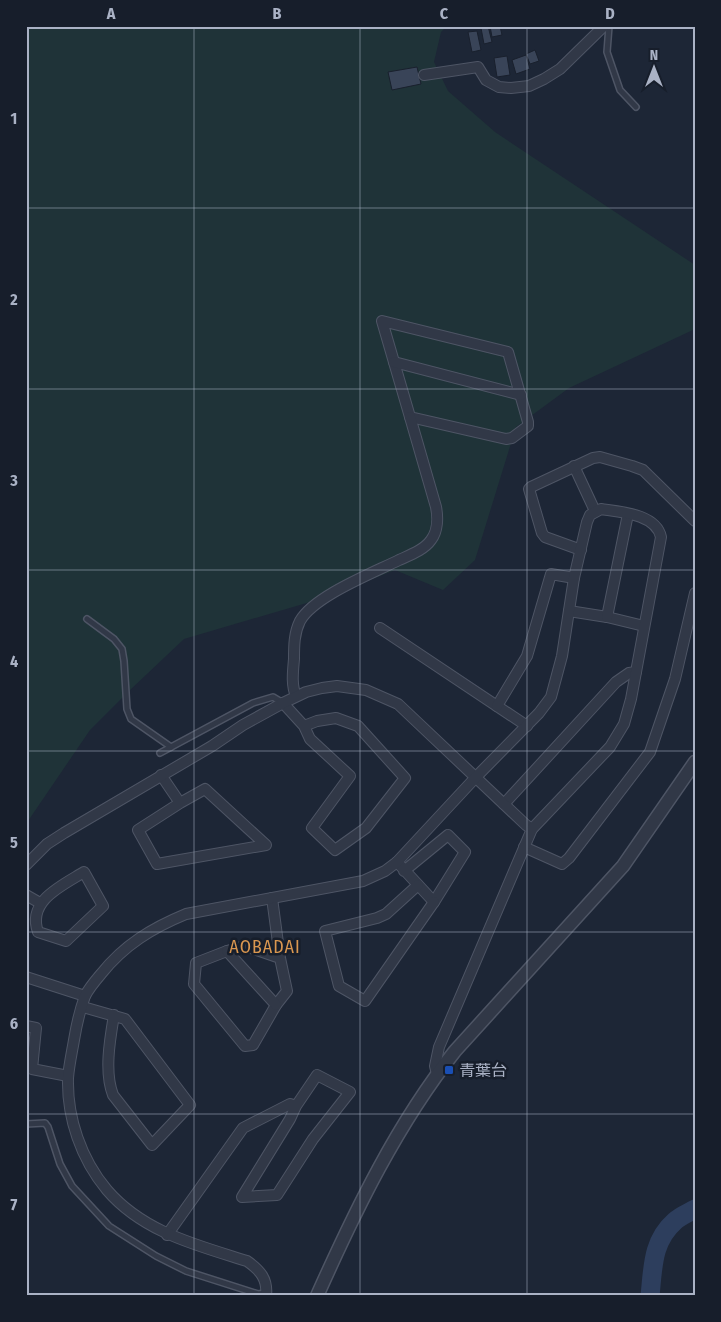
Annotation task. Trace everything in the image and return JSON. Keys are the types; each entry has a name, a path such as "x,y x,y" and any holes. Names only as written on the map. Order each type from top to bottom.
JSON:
{"street":[{"path":"424,75 478,67 486,80 499,87 529,86 560,69 604,26"},
{"path":"296,696 293,684 295,635 306,613 313,605 419,550 432,539 435,531 438,516 436,507 382,321 508,352 528,426 512,438 506,439 410,417"},
{"path":"394,362 521,395"},
{"path":"581,550 546,537 542,533 529,490 531,487 593,458 600,457 643,470 695,521"},
{"path":"574,466 595,511"},
{"path":"262,1295 262,1274 257,1268 247,1261 167,1235 148,1224 120,1202 96,1174 84,1153 70,1113 68,1076 77,1026 85,996 107,967 128,946 165,922 186,914 363,881 384,871 397,862 476,777 546,706 551,696 562,656 574,578 590,515 601,509 650,520 660,530 661,537 627,714 618,735 610,747 532,828 439,1047 435,1066 437,1074"},
{"path":"607,617 628,514"},
{"path":"497,706 527,656 550,574 574,578"},
{"path":"524,847 562,864 569,858 650,752 675,679 695,593"},
{"path":"569,611 607,617 644,626"},
{"path":"380,628 526,726"},
{"path":"504,804 616,682 629,673 636,672"},
{"path":"26,865 47,844 64,833 283,703 296,696 322,688 337,686 375,693 398,704 532,828"},
{"path":"283,703 304,726 310,739 350,776 312,828 335,850 366,828 405,778 358,726 336,718 317,721 304,726"},
{"path":"317,1296 372,1180 397,1136 437,1074 455,1051 623,866 694,766"},
{"path":"161,775 180,803"},
{"path":"205,788 266,845 157,864 138,830 180,803 205,788"},
{"path":"404,871 448,835 464,852 434,902 365,1001 339,986 325,931 378,918 386,914 418,885"},
{"path":"397,862 434,902"},
{"path":"84,872 103,906 66,941 38,932 35,924 40,903 58,888 84,872"},
{"path":"26,895 40,903"},
{"path":"272,898 280,958 288,991 276,1005 253,1045 245,1046 194,984 196,963 245,946 280,958"},
{"path":"228,951 276,1005"},
{"path":"26,977 85,996"},
{"path":"83,1007 114,1015 125,1019 190,1105 152,1145 112,1095 109,1086 110,1041 114,1015"},
{"path":"26,1026 36,1028 29,1069 68,1076"},
{"path":"317,1075 350,1092 313,1139 277,1194 242,1197 296,1106 317,1075"},
{"path":"167,1235 244,1128 290,1104 296,1106"}],"lane":[{"path":"609,26 608,52 620,90 636,107"},
{"path":"87,619 114,639 122,649 127,709 131,719 170,747"},
{"path":"160,753 253,703 274,697 283,703"},
{"path":"26,1124 45,1123 60,1164 72,1186 109,1226 156,1256 186,1271 262,1295"}],"green space":[{"path":"26,26 447,26 441,32 434,62 448,91 495,132 695,265 695,329 569,388 516,427 475,560 443,590 395,570 327,597 184,639 90,730 26,824"}],"building":[{"path":"488,26 492,42 484,44 481,28"},
{"path":"490,26 500,26 502,35 492,37"},
{"path":"477,31 481,50 472,52 468,32"},
{"path":"535,50 539,61 530,64 526,54"},
{"path":"526,55 530,69 516,74 512,60"},
{"path":"507,56 510,75 497,77 494,58"},
{"path":"417,67 421,84 392,90 388,72"}],"waterway":[{"path":"650,1296 653,1265 662,1237 677,1219 695,1209"}],"place":[{"name":"青葉台","path":"449,1070"}],"district":[{"name":"AOBADAI","path":"265,947"}]}
